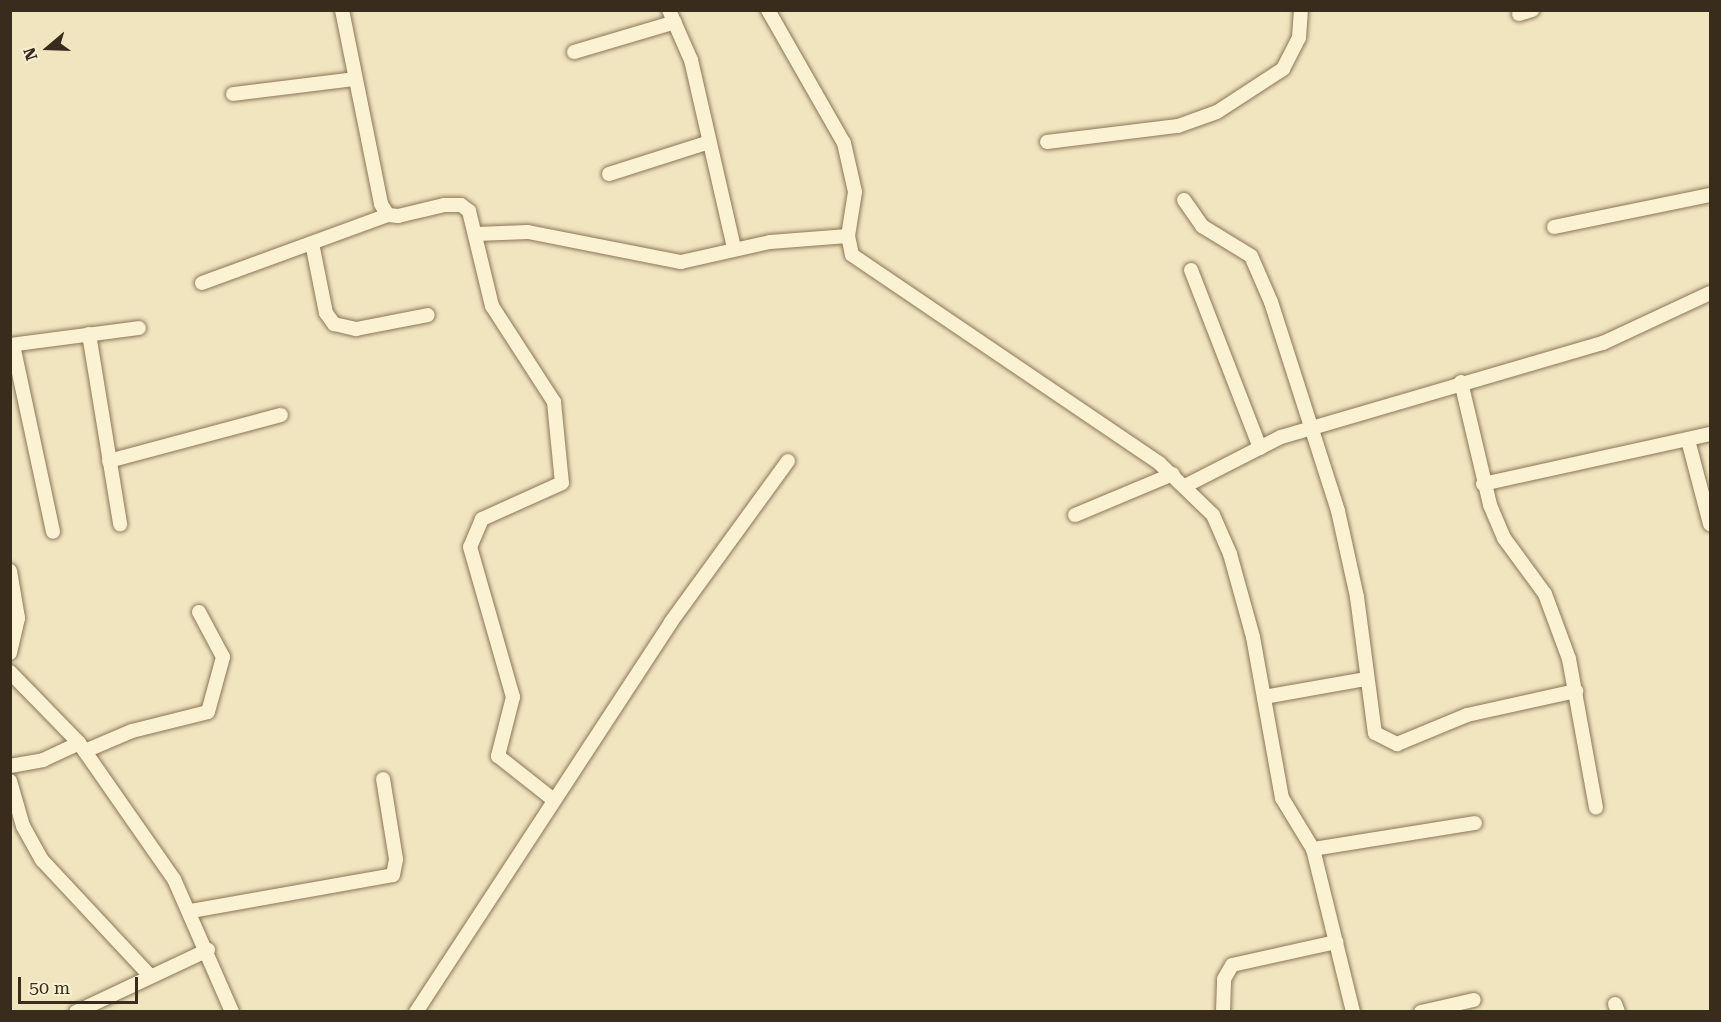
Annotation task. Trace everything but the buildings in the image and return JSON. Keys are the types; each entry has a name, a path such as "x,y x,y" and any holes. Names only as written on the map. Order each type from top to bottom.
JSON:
{"street":[{"path":"342,10 375,187 388,215"},
{"path":"768,10 844,142 855,192 848,236 852,255 871,272 1173,474 1188,485 1213,515 1230,554 1264,697 1282,798 1313,849 1353,1011"},
{"path":"1047,142 1178,126 1217,112 1283,69 1299,38 1301,10"},
{"path":"574,52 672,16 691,60 734,248"},
{"path":"233,94 354,79"},
{"path":"609,174 709,141"},
{"path":"1554,227 1710,195"},
{"path":"1184,200 1202,226 1240,248 1259,269 1313,426 1358,597 1373,727 1388,743 1467,715 1576,691"},
{"path":"202,283 388,215 461,205 469,211 492,306 549,387 558,420 562,483 482,519 470,547 513,697 498,756 554,800"},
{"path":"476,234 528,232 681,262 734,248 848,236"},
{"path":"312,243 326,313 334,324 356,328 428,315"},
{"path":"1191,270 1260,448"},
{"path":"1188,485 1260,448 1313,426 1603,343 1710,293"},
{"path":"53,532 12,345 140,328"},
{"path":"89,334 120,524"},
{"path":"1461,382 1483,483 1504,538 1545,594 1576,691 1596,808"},
{"path":"110,461 281,416"},
{"path":"1483,483 1710,434"},
{"path":"1688,440 1710,524"},
{"path":"418,1011 671,622 788,461"},
{"path":"1075,515 1173,474"},
{"path":"10,571 18,618 10,653"},
{"path":"10,766 43,760 132,731 208,712 223,657 199,612"},
{"path":"10,672 82,747 191,911 232,1011"},
{"path":"1264,697 1366,679"},
{"path":"191,911 393,875 396,859 383,779"},
{"path":"10,781 23,826 42,860 150,976"},
{"path":"1313,849 1475,823"},
{"path":"1223,1011 1224,979 1232,965 1336,942"},
{"path":"76,1011 208,950"},
{"path":"1421,1011 1474,1000"}]}
